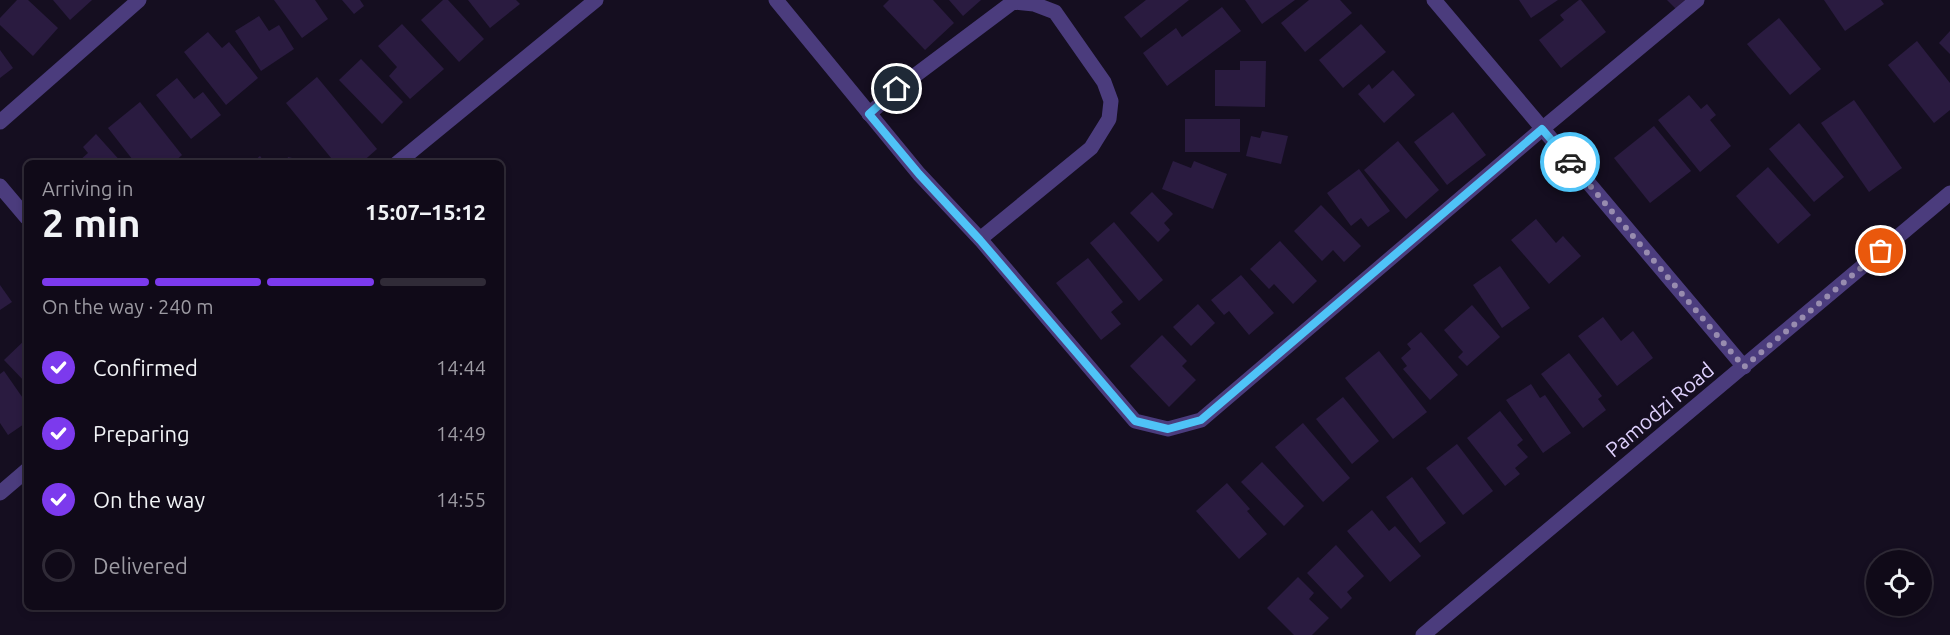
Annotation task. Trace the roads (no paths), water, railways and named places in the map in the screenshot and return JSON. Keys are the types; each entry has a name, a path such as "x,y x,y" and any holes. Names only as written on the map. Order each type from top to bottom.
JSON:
{"street":[{"path":"0,122 139,0"},
{"path":"401,160 596,0"},
{"path":"776,0 919,174 980,240 1135,421 1168,429 1201,420 1697,0"},
{"path":"1434,0 1744,367"},
{"path":"869,114 897,89 1013,2 1034,4 1055,12 1104,82 1111,101 1109,119 1091,148 980,240"},
{"path":"0,186 24,214"},
{"name":"Pamodzi Road","path":"1423,635 1950,193"},
{"path":"0,493 24,473"}]}
